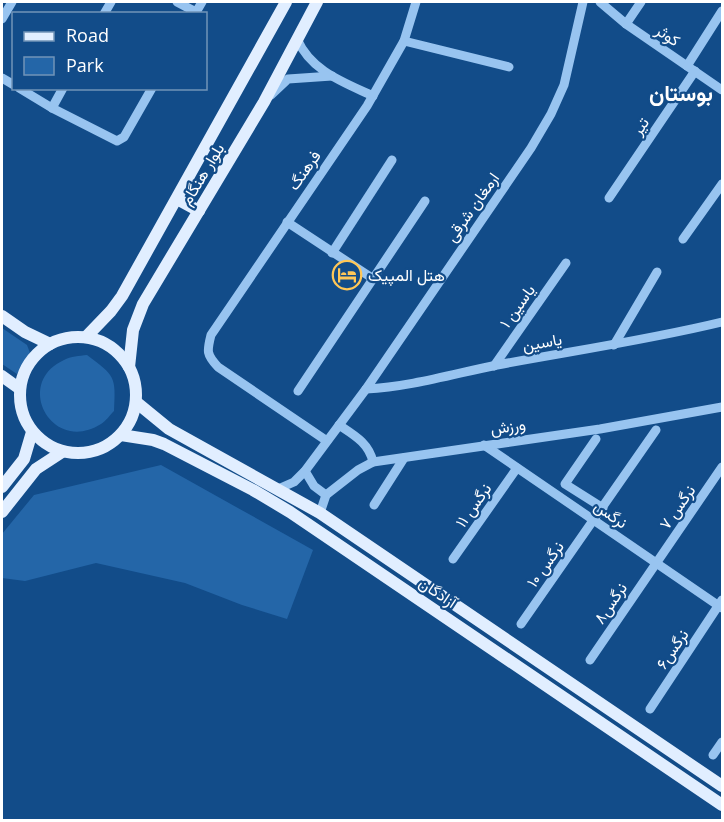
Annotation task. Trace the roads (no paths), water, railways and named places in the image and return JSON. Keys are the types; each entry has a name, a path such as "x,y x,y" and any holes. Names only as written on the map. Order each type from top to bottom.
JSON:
{"main road":[{"name":"بلوار هنگام","path":"86,337 111,312 122,296 286,2"},
{"name":"بلوار هنگام","path":"129,367 133,330 140,311 264,102 317,2"},
{"path":"177,199 199,211"},
{"path":"2,316 25,332 50,344"},
{"path":"86,337 111,347 129,367 136,384 136,402 131,420 121,435 107,446 89,453 62,452 46,444 32,432 24,416 20,388 30,363 42,350 50,344 67,338 86,337"},
{"path":"2,376 20,388"},
{"name":"آزادگان","path":"136,402 169,429 320,513 723,786"},
{"path":"2,487 24,459 32,432"},
{"name":"آزادگان","path":"121,435 164,444 290,512 723,805"},
{"path":"2,512 36,469 62,452"},
{"path":"669,769 678,755"}],"street":[{"path":"2,20 12,2"},
{"path":"177,2 193,12"},
{"name":"فرهنگ","path":"327,441 218,367 211,360 207,350 212,335 373,96 404,41 416,2"},
{"name":"ارمغان شرقی","path":"278,489 294,482 305,471 366,389 531,148 564,86 583,2"},
{"name":"کوثر","path":"600,2 626,24 723,90"},
{"path":"626,24 641,2"},
{"name":"تیر","path":"609,198 691,69 723,11"},
{"path":"297,39 303,52 313,63 332,76 373,96"},
{"path":"404,41 509,67"},
{"path":"264,102 288,79 332,76"},
{"path":"22,90 117,141 124,137 151,90"},
{"path":"52,108 62,90"},
{"path":"332,253 392,160"},
{"path":"683,239 723,184"},
{"path":"298,391 425,201"},
{"path":"287,222 372,278"},
{"name":"یاسین ۱","path":"494,366 566,263"},
{"path":"614,345 657,272"},
{"name":"یاسین","path":"366,389 393,388 723,322"},
{"name":"ورزش","path":"326,495 358,470 373,462 600,429 723,407"},
{"path":"339,425 361,440 372,455 373,462"},
{"name":"نرگس ۱۰","path":"521,624 656,430"},
{"path":"596,439 565,484 603,508"},
{"name":"نرگس","path":"483,445 721,605"},
{"path":"374,505 404,458"},
{"name":"نرگس ۱۱","path":"453,559 517,468"},
{"name":"نرگس ۷","path":"656,563 723,468"},
{"path":"305,471 314,486 326,495 320,513"},
{"name":"نرگس۸","path":"590,660 656,563"},
{"name":"نرگس۶","path":"650,709 721,605"},
{"path":"713,754 723,742"}],"place":[{"name":"هتل المپیک","path":"347,275"}],"district":[{"name":"بوستان","path":"681,92"}]}
